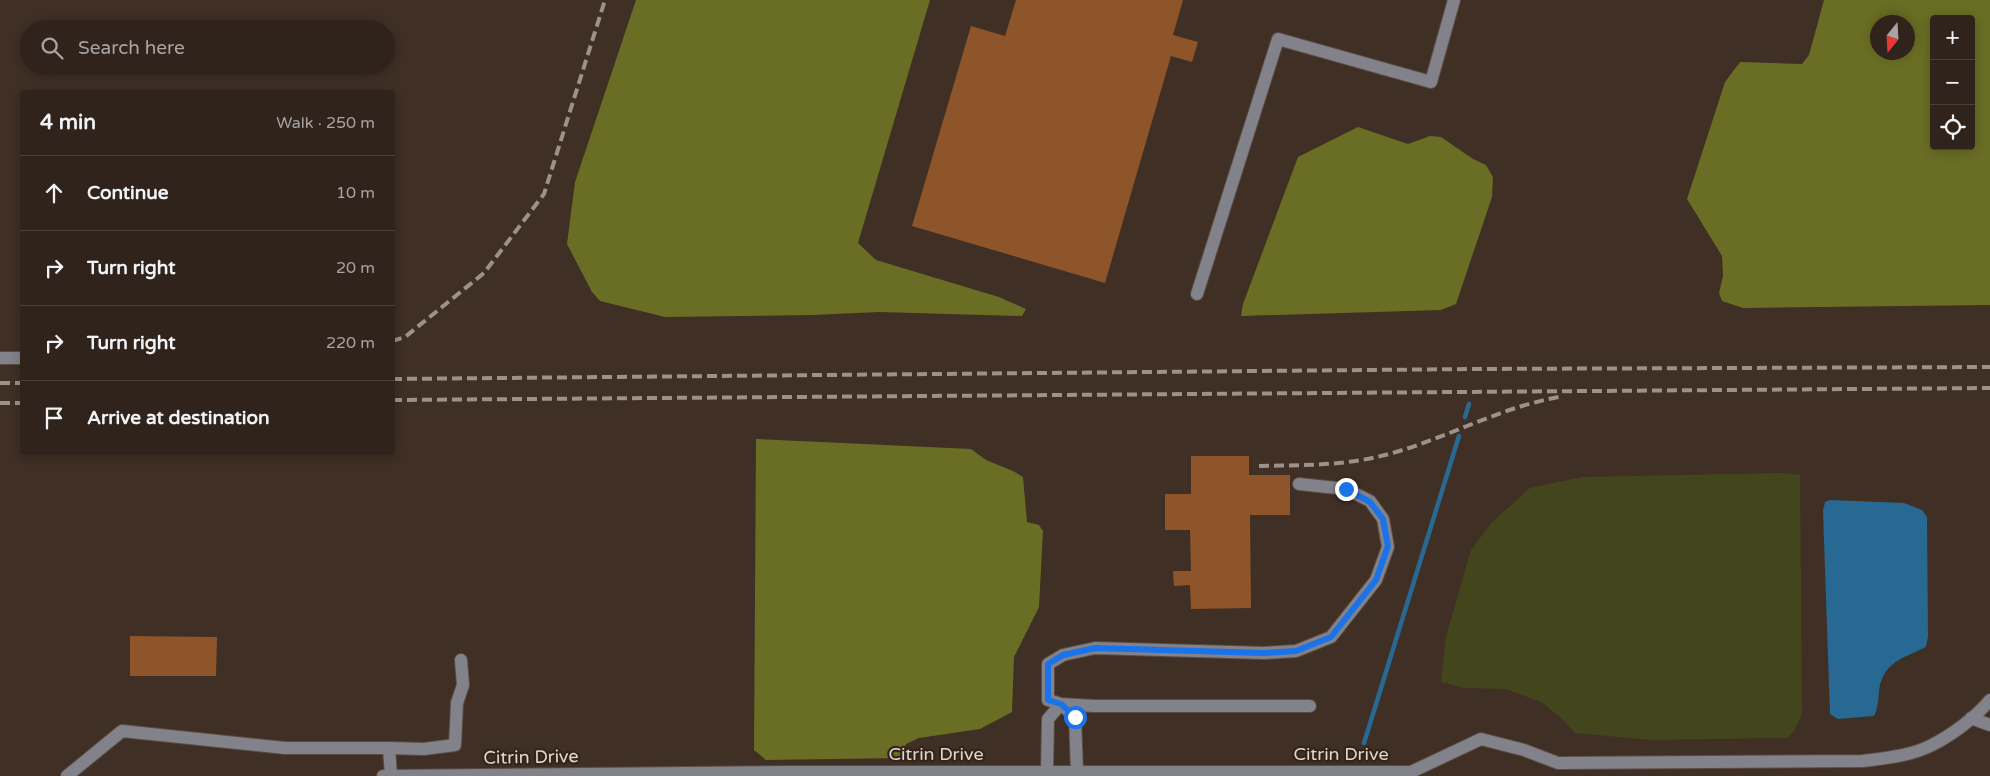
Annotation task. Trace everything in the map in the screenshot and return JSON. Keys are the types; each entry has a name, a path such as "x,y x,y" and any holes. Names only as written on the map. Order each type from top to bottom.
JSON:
{"street":[{"path":"1197,294 1278,39 1431,82 1454,0"},
{"path":"0,358 20,358"},
{"path":"1299,484 1346,489 1370,502 1383,519 1388,546 1376,580 1331,637 1296,651 1095,648 1063,655 1048,664 1048,700 1061,704 1310,706"},
{"path":"67,776 122,731 285,748 424,749 455,745 457,704 463,685 461,660"},
{"path":"1990,700 1970,718 1990,725"},
{"path":"1047,772 1048,719 1061,704"},
{"path":"1061,704 1075,717 1077,772"},
{"name":"Citrin Drive","path":"383,776 796,772 1410,772 1481,739 1524,750 1558,763 1863,761 1897,757 1931,746 1970,718"},
{"path":"389,748 391,776"}],"green space":[{"path":"1784,473 1800,475 1802,714 1794,731 1787,738 1651,740 1575,733 1559,716 1541,702 1506,689 1464,688 1441,682 1446,637 1471,550 1492,522 1530,488 1582,477"}],"shaded area":[{"path":"636,0 930,0 858,243 876,260 999,297 1026,309 1022,316 879,312 665,317 600,301 592,292 567,244 575,182"},
{"path":"1824,0 1990,0 1990,305 1743,308 1722,301 1719,293 1723,276 1722,256 1687,199 1725,82 1740,62 1802,64 1809,55"},
{"path":"1358,127 1408,144 1430,136 1441,137 1473,159 1486,165 1493,177 1492,197 1456,304 1441,310 1241,316 1243,304 1298,157"},
{"path":"756,439 971,449 986,460 1023,477 1027,522 1039,525 1043,531 1039,607 1014,657 1012,712 980,729 919,738 906,744 901,758 766,760 754,750"}],"water":[{"path":"1830,500 1904,503 1922,510 1927,517 1928,636 1926,647 1904,657 1887,670 1880,685 1878,705 1874,716 1838,719 1830,714 1823,511 1825,502"}],"building":[{"path":"1016,0 1183,0 1173,35 1198,42 1192,62 1171,56 1105,283 912,226 971,26 1005,36"},
{"path":"1191,456 1249,456 1249,475 1290,475 1290,515 1250,515 1251,608 1191,609 1190,585 1174,586 1173,571 1191,571 1190,530 1165,530 1165,494 1191,494"},
{"path":"130,636 217,637 216,676 130,676"}],"waterway":[{"path":"1465,417 1469,404"},
{"path":"1364,743 1459,436"}],"railway":[{"path":"395,340 405,337 484,273 544,194 605,0"},
{"path":"395,379 1475,369 1990,367"},
{"path":"0,383 20,383"},
{"path":"395,400 1990,388"},
{"path":"1259,466 1338,463 1369,459 1407,449 1492,416 1559,397"},
{"path":"0,403 20,403"}],"route":[{"path":"1075,717 1061,704 1048,700 1048,664 1063,655 1095,648 1264,653 1296,651 1331,637 1376,580 1388,546 1383,519 1370,502 1346,489"}]}
